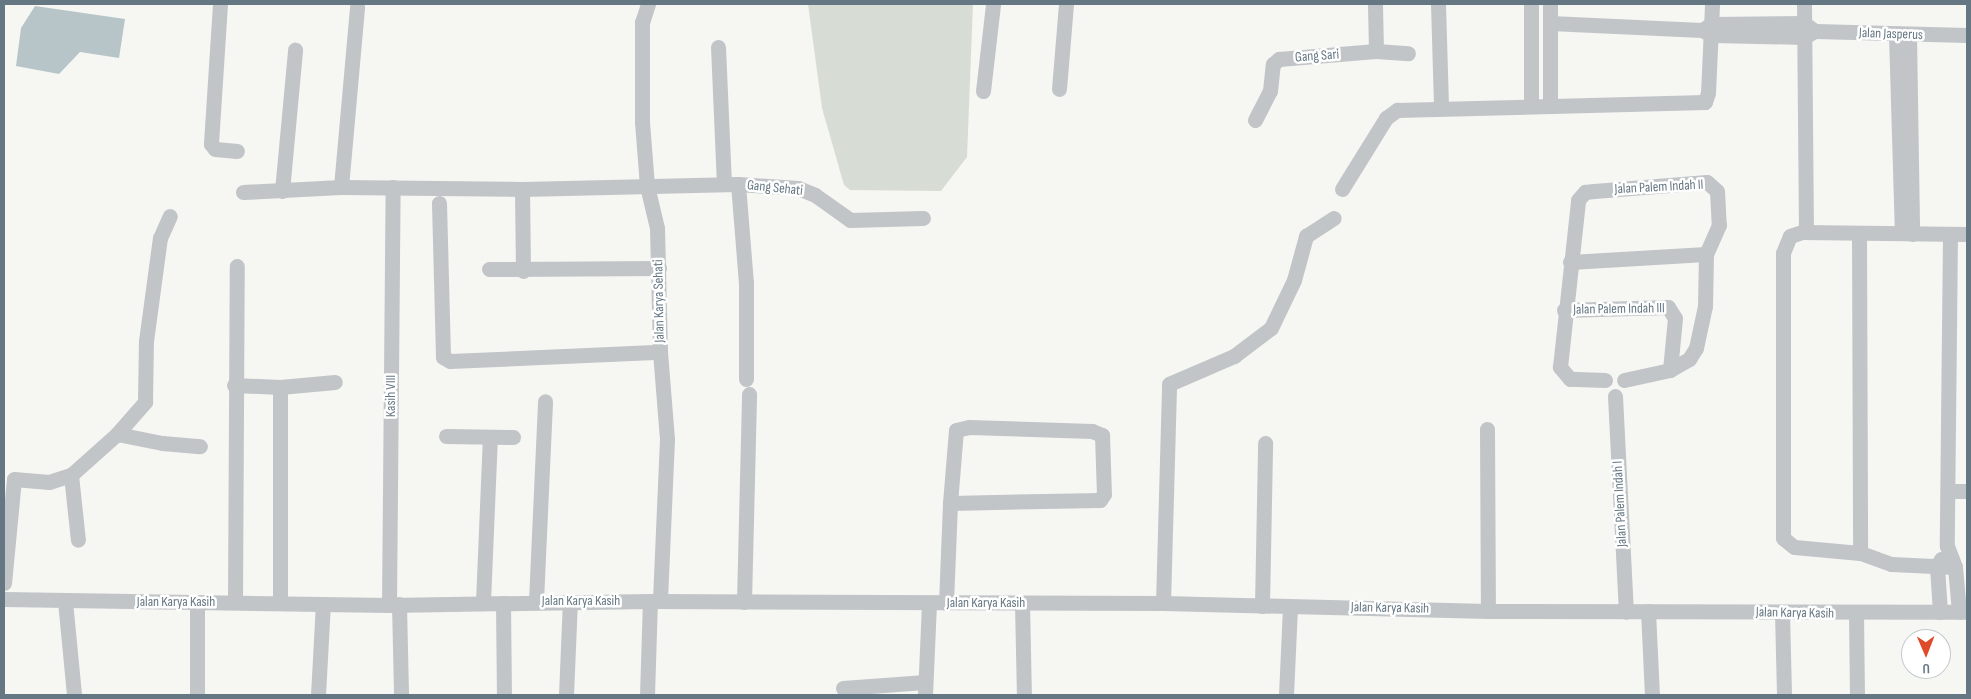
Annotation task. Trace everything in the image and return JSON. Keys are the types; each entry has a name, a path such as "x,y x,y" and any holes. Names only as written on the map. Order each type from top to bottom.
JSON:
{"street":[{"path":"220,4 211,144 214,149 237,151"},
{"name":"Jalan Karya Sehati","path":"647,695 667,439 660,352 657,228 647,186 641,48 642,22 648,4"},
{"path":"982,91 993,4"},
{"path":"1059,89 1066,4"},
{"path":"1375,4 1376,51 1408,52"},
{"path":"1438,4 1441,107"},
{"path":"1531,4 1531,106"},
{"path":"1550,4 1550,106"},
{"path":"1342,189 1391,113 1408,108 1701,103 1708,94 1709,30 1712,4"},
{"path":"1804,4 1808,31 1806,232"},
{"path":"341,187 357,7"},
{"name":"Jalan Jasperus","path":"1550,24 1709,30 1967,35"},
{"path":"1903,34 1907,234"},
{"path":"718,47 731,184 746,283 748,387 744,602"},
{"path":"282,191 295,50"},
{"name":"Gang Sari","path":"1255,120 1266,102 1271,69 1276,61 1376,51"},
{"name":"Jalan Palem Indah II","path":"1605,380 1570,379 1562,372 1559,360 1576,205 1582,194 1699,182 1714,186 1719,198 1719,225 1706,254 1704,306 1699,340 1689,358 1670,370 1624,380"},
{"name":"Gang Sehati","path":"243,192 341,187 522,190 731,184 798,188 815,195 850,220 924,218"},
{"name":"Kasih VIII","path":"393,187 394,604 401,695"},
{"path":"522,190 523,271"},
{"path":"440,203 443,357 450,361 660,352"},
{"path":"4,582 14,479 50,482 71,475 117,434 145,402 146,341 160,238 170,216"},
{"path":"1163,603 1169,384 1234,356 1271,328 1294,280 1306,236 1334,218"},
{"path":"1955,567 1891,564 1860,553 1794,547 1785,542 1782,533 1783,253 1790,236 1806,232 1967,234"},
{"path":"1859,233 1860,553"},
{"path":"1950,234 1947,546 1955,567 1963,612"},
{"path":"1570,262 1706,254"},
{"path":"235,602 234,385 237,266"},
{"path":"489,269 523,271 659,268"},
{"name":"Jalan Palem Indah III","path":"1564,310 1668,307 1675,318 1670,370"},
{"path":"1614,375 1624,380 1625,390 1615,396 1606,392 1605,380 1614,375"},
{"path":"234,385 280,387 335,382"},
{"path":"280,387 280,603"},
{"name":"Jalan Palem Indah I","path":"1615,396 1626,612"},
{"path":"536,601 545,401"},
{"path":"946,603 950,503 956,432 961,427 1092,431 1102,435 1104,494 1100,500 950,503"},
{"path":"1488,429 1488,611"},
{"path":"117,434 162,443 200,446"},
{"path":"446,436 513,437"},
{"path":"483,602 490,438"},
{"path":"1262,606 1265,443"},
{"path":"71,475 78,540"},
{"path":"1948,491 1967,491"},
{"path":"1940,612 1937,567 1947,546"},
{"name":"Jalan Karya Kasih","path":"4,600 323,604 503,603 536,601 929,604 1163,603 1488,611 1856,614 1963,612"},
{"path":"65,601 74,695"},
{"path":"566,695 570,601"},
{"path":"197,602 197,695"},
{"path":"503,603 504,695"},
{"path":"1022,603 1024,695"},
{"path":"318,695 323,604"},
{"path":"843,688 925,689 929,604"},
{"path":"1286,695 1290,607"},
{"path":"1648,611 1652,695"},
{"path":"1782,612 1784,695"},
{"path":"1856,614 1857,695"}],"shaded area":[{"path":"808,4 973,4 967,157 941,191 850,190 844,185 822,108"},
{"path":"35,6 125,19 119,58 80,52 59,74 16,66 21,28"}]}
